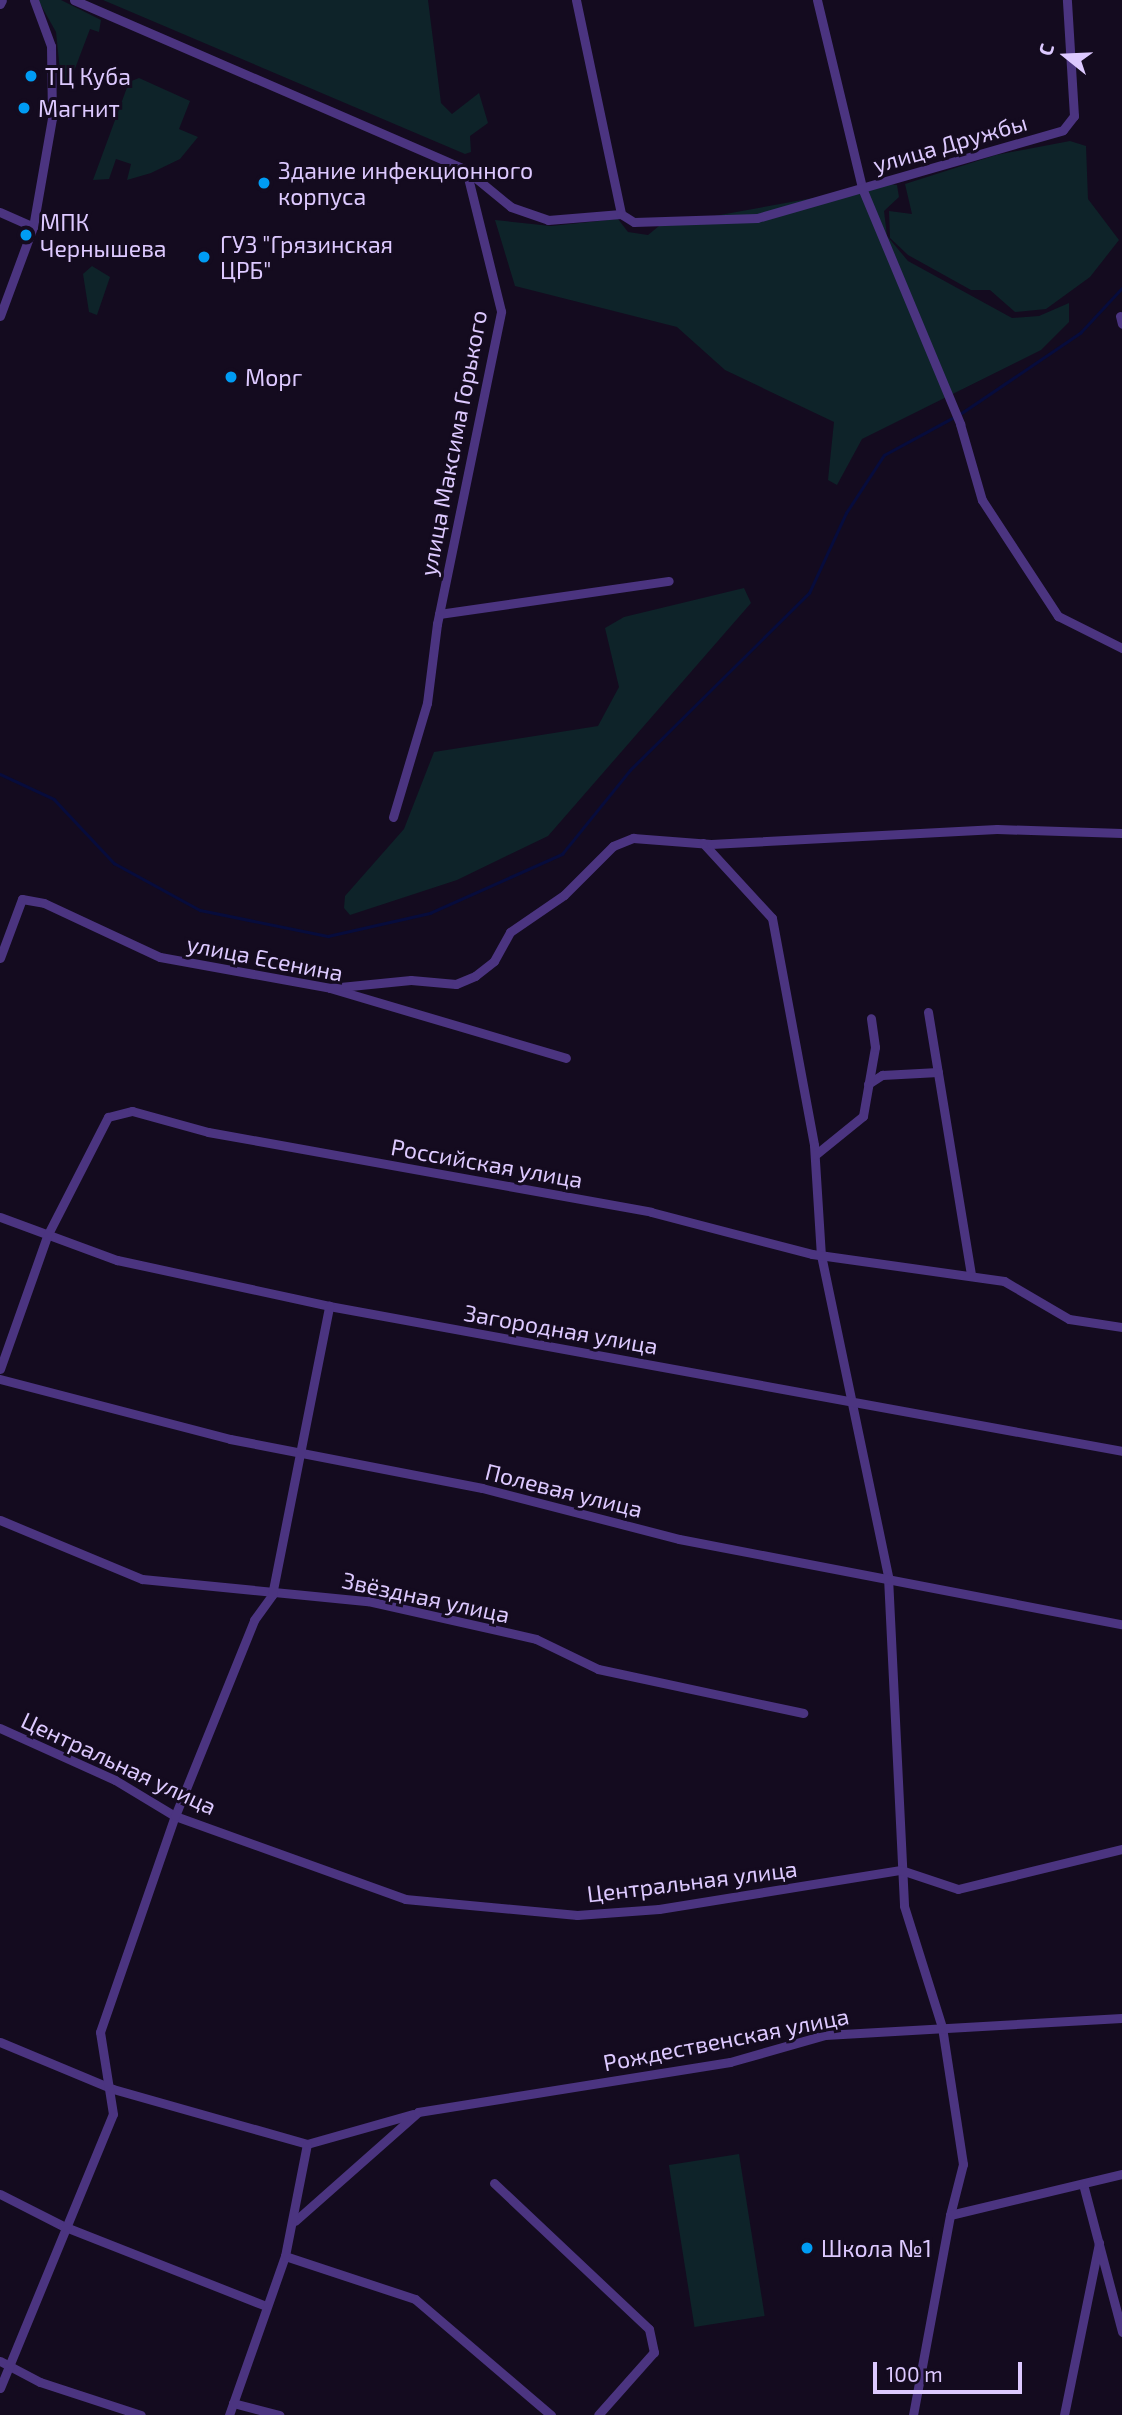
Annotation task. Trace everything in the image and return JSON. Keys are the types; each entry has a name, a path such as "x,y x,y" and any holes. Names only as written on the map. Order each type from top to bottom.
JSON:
{"street":[{"path":"0,316 33,227 54,67 34,0"},
{"path":"74,0 466,170 511,207 548,220 621,214 634,222 757,218 862,188 817,0"},
{"path":"576,0 621,214"},
{"name":"улица Дружбы","path":"1067,0 1074,116 1063,130 862,188 953,404 982,500 1040,595 1058,616 1122,648"},
{"name":"улица Максима Горького","path":"393,817 427,703 439,614 501,311 466,170"},
{"path":"0,212 33,227"},
{"path":"439,614 669,581"},
{"path":"330,988 411,980 456,984 475,976 494,961 510,932 564,895 613,846 634,838 704,843 997,830 1122,833"},
{"path":"704,843 772,918 815,1155 821,1255 888,1577 904,1906 942,2027 963,2164 950,2215 913,2415"},
{"name":"улица Есенина","path":"0,957 22,899 70,913 160,957 330,988 566,1058"},
{"path":"928,1012 971,1276"},
{"path":"815,1155 863,1116 875,1046 871,1018"},
{"path":"868,1084 882,1075 938,1072"},
{"name":"Российская улица","path":"0,1369 47,1236 108,1117 132,1111 208,1132 651,1212 821,1255 1004,1281 1069,1319 1122,1327"},
{"name":"Загородная улица","path":"0,1217 117,1260 329,1306 1122,1451"},
{"path":"0,2389 4,2363 113,2114 113,2089 100,2032 175,1816 254,1620 272,1595 329,1306"},
{"name":"Полевая улица","path":"0,1379 230,1439 299,1450 679,1539 1122,1624"},
{"name":"Звёздная улица","path":"0,1520 142,1579 396,1607 536,1639 598,1669 803,1713"},
{"name":"Центральная улица","path":"0,1728 115,1780 175,1816 405,1899 577,1915 659,1909 901,1870 958,1889 1122,1849"},
{"name":"Рождественская улица","path":"307,2144 418,2112 730,2062 825,2035 1122,2018"},
{"path":"0,2042 113,2089 307,2144 295,2221 285,2256 229,2415"},
{"path":"295,2221 418,2112"},
{"path":"950,2215 1122,2174"},
{"path":"494,2183 649,2329 654,2352 598,2415"},
{"path":"1083,2184 1122,2332"},
{"path":"0,2194 63,2226 266,2306"},
{"path":"1064,2415 1099,2243"},
{"path":"285,2256 415,2299 551,2415"},
{"path":"4,2363 40,2382 141,2415"},
{"path":"233,2403 279,2415"}],"shaded area":[{"path":"38,0 61,0 101,20 99,32 90,29 68,87 61,81 56,32"},
{"path":"103,0 428,0 441,103 452,114 479,93 488,123 470,136 471,152 465,154"},
{"path":"139,78 190,101 179,129 198,137 180,159 151,173 127,180 131,164 116,159 109,179 93,180 129,82"},
{"path":"1070,141 1086,146 1088,199 1119,240 1090,277 1046,309 1015,312 990,290 971,290 908,255 890,238 889,211 912,214 905,184 996,155"},
{"path":"890,184 897,185 899,197 884,211 887,236 908,261 1012,318 1039,316 1069,303 1069,322 1041,350 862,439 837,485 828,480 834,422 725,370 677,327 515,286 495,220 551,226 618,219 628,232 648,235 659,226"},
{"path":"92,266 110,277 97,315 89,312 83,274"},
{"path":"744,588 751,603 548,836 457,880 350,915 344,908 345,896 404,829 434,752 598,726 619,687 605,628 624,617"},
{"path":"739,2154 765,2316 695,2327 669,2165"}],"waterway":[{"path":"960,414 1080,333 1122,288"},
{"path":"0,774 54,799 114,863 200,910 328,936 430,913 562,854 630,770 809,593 846,513 884,455 954,417"}],"place":[{"name":"ТЦ Куба","path":"31,76"},
{"name":"Магнит","path":"24,108"},
{"name":"Здание инфекционного корпуса","path":"264,183"},
{"name":"МПК Чернышева","path":"26,235"},
{"name":"ГУЗ \"Грязинская ЦРБ\"","path":"204,257"},
{"name":"Морг","path":"231,377"},
{"name":"Школа №1","path":"807,2248"}]}
